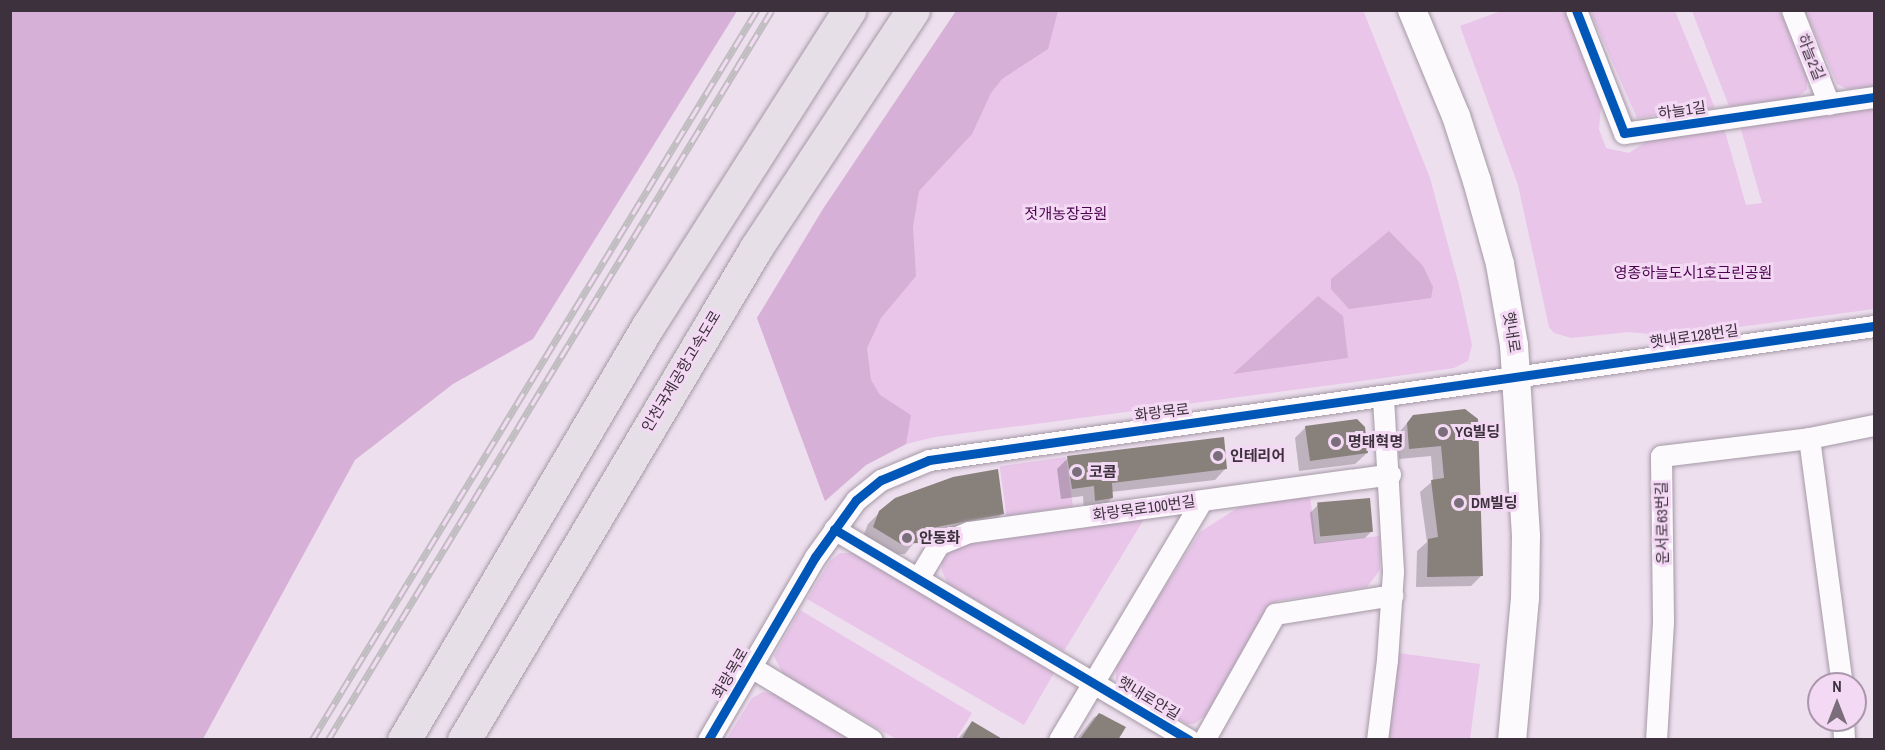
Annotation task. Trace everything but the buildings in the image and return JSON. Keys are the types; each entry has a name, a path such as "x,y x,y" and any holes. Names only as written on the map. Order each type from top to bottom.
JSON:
{"highway":[{"path":"404,740 666,297 849,10"},
{"name":"인천국제공항고속도로","path":"464,740 756,248 913,10"}],"main road":[{"name":"햇내로","path":"1412,10 1456,116 1489,222 1512,324 1518,376 1526,547 1512,740"}],"street":[{"name":"하늘1길","path":"1576,10 1624,133 1875,97"},
{"name":"하늘2길","path":"1792,10 1829,104"},
{"name":"햇내로128번길","path":"1518,376 1875,326"},
{"name":"화랑목로","path":"708,740 834,529 856,500 881,480 929,460 1518,376"},
{"path":"1377,740 1392,596 1390,474 1383,397"},
{"name":"운서로63번길","path":"1656,740 1663,621 1661,456 1809,438 1875,425"},
{"path":"1809,438 1840,672"},
{"name":"화랑목로100번길","path":"919,577 939,544 969,531 1390,474"},
{"name":"햇내로안길","path":"1059,740 1202,500"},
{"path":"834,529 919,577 1093,682"},
{"path":"1204,740 1275,614 1392,596"},
{"name":"화랑목로","path":"751,668 872,740"},
{"name":"햇내로안길","path":"1093,682 1189,740"}],"green space":[{"name":"젓개농장공원","path":"1363,10 1430,178 1460,289 1472,345 1468,361 1454,368 935,437 906,444 866,465 825,501 757,318 823,209 956,11"},
{"name":"영종하늘도시1호근린공원","path":"1501,11 1566,11 1601,105 1599,129 1606,148 1629,153 1650,139 1724,128 1746,205 1762,203 1740,126 1874,106 1874,309 1672,336 1629,332 1571,338 1554,333 1549,327 1518,185 1460,26"},
{"path":"1590,11 1675,11 1715,108 1637,118"},
{"path":"1692,11 1780,11 1807,76 1807,90 1794,99 1729,106"},
{"path":"1805,11 1874,11 1874,87 1847,89 1837,84"},
{"path":"1066,457 1073,507 1007,516 1000,466"},
{"path":"1310,496 1316,543 1380,536 1380,570 1367,587 1278,601 1267,607 1206,715 1194,724 1187,724 1120,684 1116,679 1116,664 1200,532 1239,507"},
{"path":"1144,519 1064,651 948,584 942,571 941,559 960,545"},
{"path":"840,553 853,553 1054,673 1024,725 807,599 830,561"},
{"path":"800,610 972,713 956,739 896,739 783,674 774,656"},
{"path":"1398,653 1480,664 1470,739 1388,740"},
{"path":"763,692 777,694 851,740 726,740 752,698"}],"shaded area":[{"path":"10,11 737,11 533,339 453,384 355,460 203,739 11,739"},
{"path":"956,11 1058,11 1048,49 1002,79 991,93 972,134 919,191 913,227 916,276 881,318 867,348 871,380 880,395 911,415 906,444 866,465 825,501 757,318 823,209"},
{"path":"1389,231 1423,266 1433,287 1431,298 1349,309 1331,289 1331,279"},
{"path":"1318,296 1343,316 1348,358 1233,374"}],"railway":[{"path":"312,740 757,10"},
{"path":"328,740 772,10"}],"cycle path":[{"path":"1576,10 1624,133 1874,97"},
{"path":"708,740 815,557 856,500 881,480 929,460 1874,326"},
{"path":"834,529 1189,740"}],"place":[{"name":"YG빌딩","path":"1443,432"},
{"name":"명태혁명","path":"1336,442"},
{"name":"인테리어","path":"1218,456"},
{"name":"코콤","path":"1077,472"},
{"name":"DM빌딩","path":"1459,503"},
{"name":"안동화","path":"907,538"}]}
